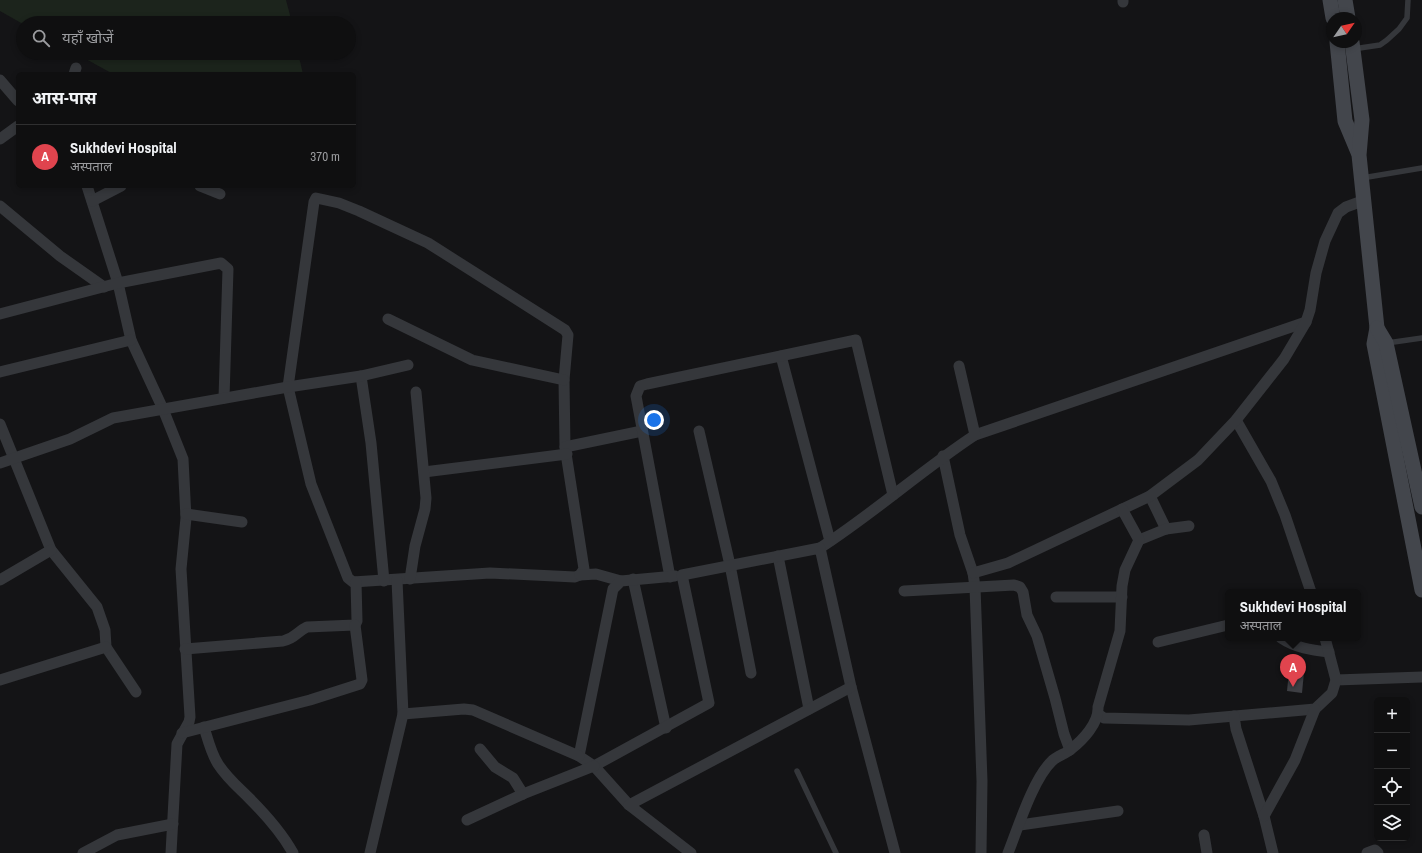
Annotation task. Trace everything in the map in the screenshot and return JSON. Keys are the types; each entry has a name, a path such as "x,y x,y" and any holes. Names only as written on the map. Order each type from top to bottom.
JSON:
{"main road":[{"path":"1330,0 1332,12"},
{"path":"1345,0 1347,12"},
{"path":"1338,48 1345,121 1359,155"},
{"path":"1352,48 1362,120 1359,155 1365,200 1377,328 1374,344 1422,590"},
{"path":"1377,328 1386,343 1422,507"}],"street":[{"path":"0,80 16,99"},
{"path":"0,138 16,127"},
{"path":"88,188 118,283 130,340 164,409 182,459 186,514 181,569 190,717 189,722 177,744 171,853"},
{"path":"92,201 117,188"},
{"path":"205,188 220,194"},
{"path":"580,575 584,568 566,450 564,380 568,336 565,330 558,324 428,243 359,211 319,198 314,202 288,387 311,484 348,578 350,581 356,582 490,573 575,577 580,575 596,574 621,581 670,577 820,548 893,495 943,456 975,435 1306,322"},
{"path":"973,573 1008,563 1150,496 1198,460 1236,420 1284,359 1306,322 1310,310 1316,273 1325,241 1338,213 1346,207 1365,200"},
{"path":"0,206 60,256 104,287"},
{"path":"0,314 118,283 221,263 226,266 228,270 224,398"},
{"path":"388,319 472,360 564,380"},
{"path":"0,372 130,340"},
{"path":"670,577 636,396 640,386 856,340 893,495"},
{"path":"781,356 830,541"},
{"path":"0,463 70,439 113,418 288,387 361,376 408,365"},
{"path":"959,366 975,435"},
{"path":"361,376 371,443 384,581"},
{"path":"410,579 415,546 425,508 424,472 416,392"},
{"path":"1236,420 1285,515 1310,589"},
{"path":"0,424 51,550 97,607 105,630 106,647 136,692"},
{"path":"424,472 566,450 642,431"},
{"path":"699,431 730,565 751,673"},
{"path":"943,456 960,535 973,573 975,587 982,780 981,853"},
{"path":"1150,496 1166,529"},
{"path":"1122,509 1139,540"},
{"path":"186,514 242,522"},
{"path":"1008,853 1043,773 1052,761 1070,750 1089,730 1098,714 1098,707 1120,631 1125,570 1139,540 1166,529 1189,526"},
{"path":"820,548 851,687 895,853"},
{"path":"0,580 51,550"},
{"path":"778,556 809,708"},
{"path":"467,820 523,794 594,766 707,705 709,701 682,575"},
{"path":"633,579 666,728"},
{"path":"370,853 403,714 397,580"},
{"path":"579,756 613,589 621,581"},
{"path":"182,733 310,700 360,684 362,680 355,625 358,622 356,582"},
{"path":"904,591 1014,585 1020,588 1023,592 1027,615 1037,636 1056,698 1064,734 1070,750"},
{"path":"1056,597 1122,597"},
{"path":"185,649 283,641 293,638 301,630 307,627 355,625"},
{"path":"1158,642 1225,626"},
{"path":"1285,641 1305,649 1329,652"},
{"path":"1264,816 1295,760 1315,709 1332,693 1336,680 1326,641"},
{"path":"0,680 106,647"},
{"path":"1336,680 1422,677"},
{"path":"630,805 809,708 851,687"},
{"path":"1098,714 1104,718 1190,720 1315,709"},
{"path":"403,714 473,710 579,756 594,766 630,805 683,852"},
{"path":"1234,716 1236,729 1264,816 1273,853"},
{"path":"204,727 218,764 236,787 248,797 285,839 293,853"},
{"path":"480,749 495,767 513,778 523,794"},
{"path":"1020,824 1118,811"},
{"path":"83,853 117,835 173,824"},
{"path":"1204,835 1207,853"},
{"path":"1367,853 1375,850 1378,853"}],"lane":[{"path":"1362,45 1380,44 1399,29 1407,18 1408,0"},
{"path":"1362,178 1422,168"},
{"path":"1386,343 1422,338"},
{"path":"796,771 836,853"}],"shaded area":[{"path":"0,0 286,0 290,16 16,16 16,20 0,11"},
{"path":"88,60 300,60 303,72 109,72"}],"building":[{"path":"1290,661 1305,662 1302,693 1287,691"}],"place":[{"name":"Sukhdevi Hospital","path":"1293,687"}]}
